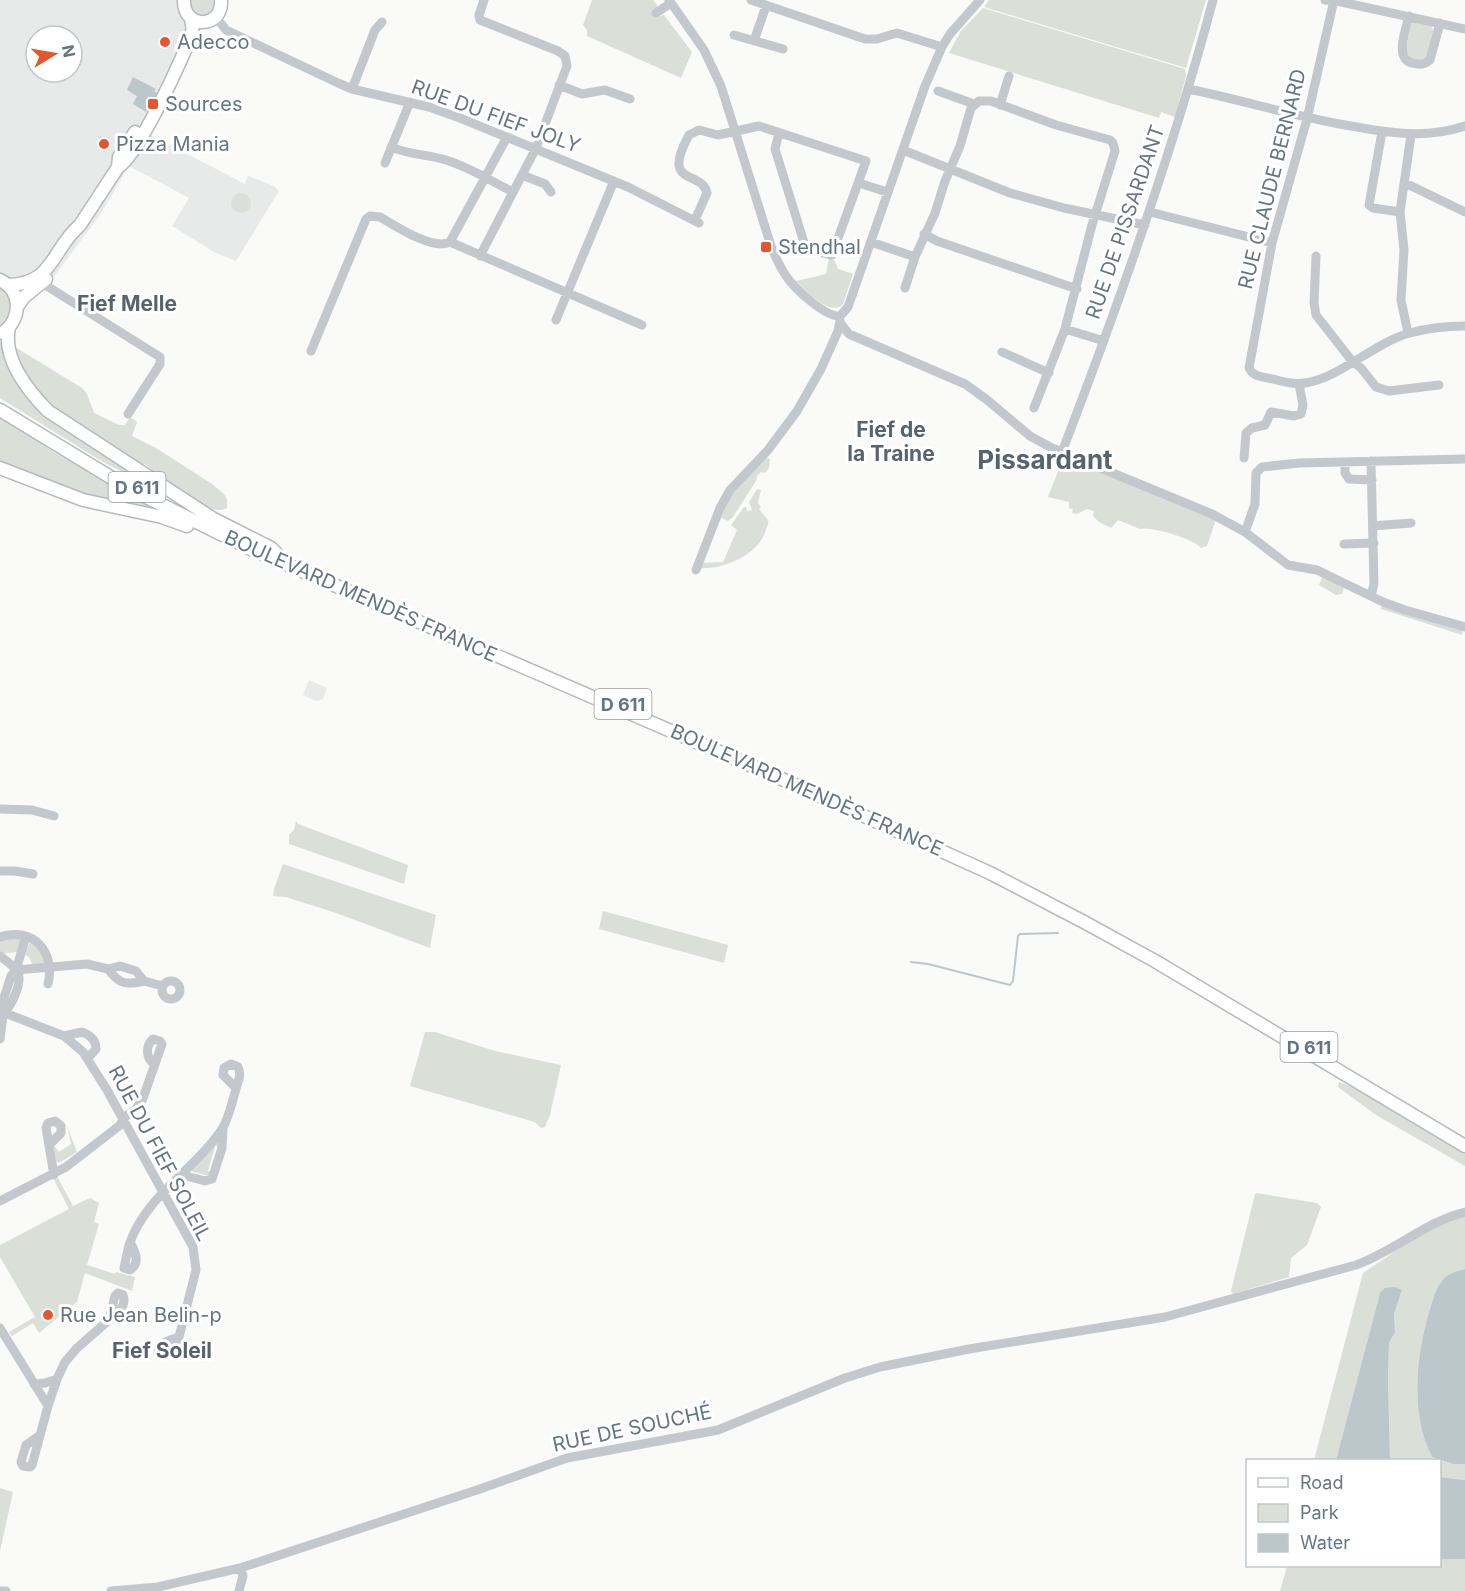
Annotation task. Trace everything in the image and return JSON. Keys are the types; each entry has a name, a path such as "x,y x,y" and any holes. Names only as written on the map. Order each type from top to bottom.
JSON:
{"main road":[{"path":"174,76 192,32 191,19 184,9 184,0"},
{"path":"4,282 27,284 37,279 80,225 118,167 119,157 138,128 156,108 211,20 220,12 222,1"},
{"path":"191,19 211,20"},
{"path":"17,308 24,297 42,284 74,242 80,225"},
{"path":"4,282 15,296 17,308 15,318 5,331 7,339 18,370 30,390 48,411 212,518 271,548 280,557"},
{"name":"BOULEVARD MENDÈS FRANCE","path":"0,404 149,494 280,557 833,795 964,855 1162,959 1465,1140"},
{"name":"BOULEVARD MENDÈS FRANCE","path":"0,410 130,489 253,550 963,860 1155,961 1465,1146"},
{"path":"0,468 83,500 162,518 203,531 249,552 253,550"}],"street":[{"path":"480,256 536,148 567,66 565,56 558,51 480,20 483,0"},
{"path":"751,0 864,39 877,39 897,33 942,47"},
{"path":"696,570 720,508 730,490 768,450 797,411 821,369 842,314 848,307 925,86 942,47 956,26 980,0"},
{"name":"RUE DE PISSARDANT","path":"1062,452 1150,212 1213,0"},
{"path":"1331,0 1465,29"},
{"name":"RUE CLAUDE BERNARD","path":"1299,384 1254,375 1249,368 1272,243 1307,119 1331,0"},
{"path":"656,13 670,1 710,62 722,86 771,246 781,267 794,285 825,312 840,320 849,334 964,384 986,399 1030,436 1062,452 1212,514 1245,532 1288,565 1317,570 1405,610 1465,627"},
{"path":"754,41 766,6"},
{"path":"1408,16 1402,52 1408,62 1421,65 1430,60 1440,23"},
{"name":"RUE DU FIEF JOLY","path":"211,20 226,30 352,89 429,107 536,148 614,181 697,222 707,193 703,184 687,177 680,169 679,158 687,138 696,131 718,135 736,130"},
{"path":"352,89 375,30 382,22"},
{"path":"734,35 783,49"},
{"path":"1000,105 1009,76"},
{"path":"559,85 582,94 605,90 630,99"},
{"path":"1188,89 1307,119 1382,132 1411,135 1465,126"},
{"path":"938,91 974,104 985,100 1056,125 1110,140 1113,143 1115,151 1095,214 1077,289 1065,329 1034,408"},
{"path":"385,163 410,102"},
{"path":"905,288 974,104"},
{"path":"736,130 759,126 779,132 866,161 832,255 806,249 775,149 779,132"},
{"path":"1382,132 1370,205 1373,208 1400,212"},
{"path":"1408,333 1401,300 1404,250 1400,212 1411,135"},
{"path":"310,351 366,219 370,216 380,217 435,244 450,242 507,137"},
{"path":"391,147 407,153 442,158 513,192"},
{"path":"903,150 1010,193 1145,225"},
{"path":"522,175 545,184 551,192"},
{"path":"556,320 614,181"},
{"path":"859,183 887,192"},
{"path":"1405,183 1465,212"},
{"path":"1150,212 1272,243"},
{"path":"924,234 937,241 1077,289"},
{"path":"450,242 642,325"},
{"path":"871,242 915,257"},
{"path":"1316,256 1314,303 1316,315 1376,387 1381,391 1389,392 1439,385"},
{"path":"42,284 160,357 160,364 128,414"},
{"path":"1244,458 1246,433 1252,428 1265,425 1271,412 1276,411 1294,416 1301,414 1303,405 1299,384 1316,380 1408,333 1440,327 1465,326"},
{"path":"1065,329 1104,341"},
{"path":"1002,352 1049,373"},
{"path":"1245,532 1255,504 1255,476 1259,468 1299,463 1465,459"},
{"path":"1371,461 1374,590 1371,596"},
{"path":"1345,462 1345,473 1349,479 1372,480"},
{"path":"1373,526 1411,523"},
{"path":"1344,544 1374,543"},
{"path":"0,809 32,810 54,816"},
{"path":"0,871 33,874"},
{"path":"0,937 15,934 26,936 37,942 45,950 50,967 48,984"},
{"path":"0,1039 2,1004 26,936"},
{"path":"0,956 16,969 87,964 108,969 120,966 136,971 144,981"},
{"path":"108,969 115,979 132,985 144,981 162,986"},
{"name":"RUE DU FIEF SOLEIL","path":"1,1017 64,1036 78,1047 88,1058 163,1191 193,1247 196,1261 196,1270 179,1337"},
{"name":"RUE DU FIEF SOLEIL","path":"64,1036 82,1032 93,1039 96,1049 88,1058"},
{"path":"0,1201 54,1175 124,1121 142,1101 154,1064"},
{"path":"182,1175 206,1181 212,1179 222,1148 223,1128 236,1088"},
{"path":"130,1242 143,1214 163,1191 182,1175 223,1128"},
{"path":"49,1145 54,1175"},
{"name":"RUE DE SOUCHÉ","path":"111,1591 158,1587 240,1568 567,1458 609,1449 691,1437 718,1430 845,1378 880,1367 957,1351 1165,1317 1356,1265 1374,1258 1437,1221 1465,1212"},
{"path":"39,1436 57,1379 71,1354 109,1320"},
{"path":"0,1328 3,1340 48,1406"},
{"path":"34,1384 57,1379"},
{"path":"239,1591 243,1575 240,1568"},
{"path":"0,1591 6,1591"}],"shaded area":[{"path":"0,0 179,0 188,30 165,85 141,130 245,184 248,176 274,186 279,191 236,261 214,252 172,226 189,198 129,166 100,215 43,291 28,301 18,326 4,341 0,342"},
{"path":"309,680 327,688 323,699 316,701 303,695"}],"green space":[{"path":"189,0 216,0 214,11 208,16 195,13 191,10"},
{"path":"592,0 653,0 657,5 657,17 664,15 692,52 681,78 587,36 587,30 583,25"},
{"path":"989,0 1206,0 1186,68 984,7"},
{"path":"983,8 1185,69 1186,76 1175,117 1161,112 1159,118 949,53 961,31"},
{"path":"1414,22 1432,26 1432,45 1424,61 1411,60 1406,51 1411,25"},
{"path":"241,193 248,196 251,203 248,210 241,213 234,210 231,203 234,196"},
{"path":"829,258 834,260 838,269 853,274 843,304 832,308 818,301 796,281 826,274"},
{"path":"0,285 11,298 12,315 0,330"},
{"path":"4,341 26,391 189,508 98,459 0,398 0,342"},
{"path":"15,347 82,388 87,394 94,413 119,425 125,425 130,417 137,422 132,436 156,448 212,484 224,494 227,508 219,510 197,503 145,464 141,464 92,435 62,414 35,388 20,364"},
{"path":"0,416 52,451 173,517 85,496 0,462"},
{"path":"1064,456 1216,519 1207,546 1201,548 1197,544 1172,534 1153,529 1140,529 1118,520 1111,528 1093,516 1094,511 1087,509 1077,514 1072,513 1073,509 1069,508 1069,502 1048,497"},
{"path":"765,457 770,459 769,468 765,473 761,472 757,476 733,517 728,521 720,517 734,488"},
{"path":"757,489 761,490 759,509 768,522 762,539 739,559 719,566 699,568 701,563 723,562 737,530 731,525 744,507 747,511 752,510 749,502"},
{"path":"1323,576 1344,588 1342,594 1336,595 1319,585"},
{"path":"1382,605 1463,630 1462,635 1381,609"},
{"path":"296,821 298,824 408,865 404,884 289,844 289,835 294,830"},
{"path":"283,864 436,915 430,948 336,913 286,897 273,896"},
{"path":"603,911 728,945 724,963 599,929"},
{"path":"22,938 18,952 2,955 0,953 0,940"},
{"path":"30,942 38,947 47,964 33,966 29,957 24,954"},
{"path":"425,1032 435,1032 495,1051 561,1065 550,1115 545,1127 541,1128 535,1122 410,1086"},
{"path":"1339,1082 1353,1087 1465,1154 1465,1166 1376,1115 1338,1087"},
{"path":"67,1126 77,1152 59,1163 56,1161 54,1145 59,1152 71,1144"},
{"path":"216,1141 221,1147 215,1146 208,1171 214,1173 209,1176 193,1172 191,1170"},
{"path":"58,1178 73,1206 90,1198 99,1203 94,1222 99,1224 87,1265 115,1274 116,1272 135,1277 132,1291 85,1273 77,1302 39,1333 33,1323 12,1336 9,1332 35,1317 0,1257 0,1245 69,1209 54,1180"},
{"path":"1257,1193 1317,1203 1321,1207 1307,1245 1291,1258 1289,1277 1233,1294 1231,1291"},
{"path":"1465,1214 1465,1269 1446,1277 1435,1292 1424,1329 1418,1366 1420,1423 1432,1457 1438,1459 1390,1459 1389,1343 1395,1332 1394,1314 1402,1290 1380,1293 1336,1459 1314,1459 1363,1273 1416,1237"},
{"path":"1441,1460 1453,1464 1465,1464 1465,1480 1441,1477"},
{"path":"0,1488 13,1492 0,1551"},
{"path":"1441,1559 1465,1559 1465,1591 1280,1591 1287,1567 1441,1567"}],"water":[{"path":"133,77 156,89 154,91 157,93 146,112 133,104 137,96 127,90"},
{"path":"1465,1269 1465,1464 1453,1464 1432,1457 1420,1423 1417,1385 1424,1329 1437,1288 1443,1279"},
{"path":"1395,1287 1402,1290 1394,1314 1395,1332 1389,1343 1390,1459 1336,1459 1380,1293 1385,1288"},
{"path":"1441,1477 1465,1480 1465,1559 1441,1559"}],"waterway":[{"path":"911,962 928,964 1010,985 1013,981 1018,936 1020,934 1058,933"}],"place":[{"name":"Adecco","path":"165,42"},
{"name":"Sources","path":"153,104"},
{"name":"Pizza Mania","path":"104,144"},
{"name":"Stendhal","path":"766,247"},
{"name":"Rue Jean Belin-p","path":"48,1315"}],"district":[{"name":"Fief Melle","path":"127,303"},
{"name":"Fief de la Traine","path":"891,441"},
{"name":"Pissardant","path":"1045,459"},
{"name":"Fief Soleil","path":"162,1350"}]}
